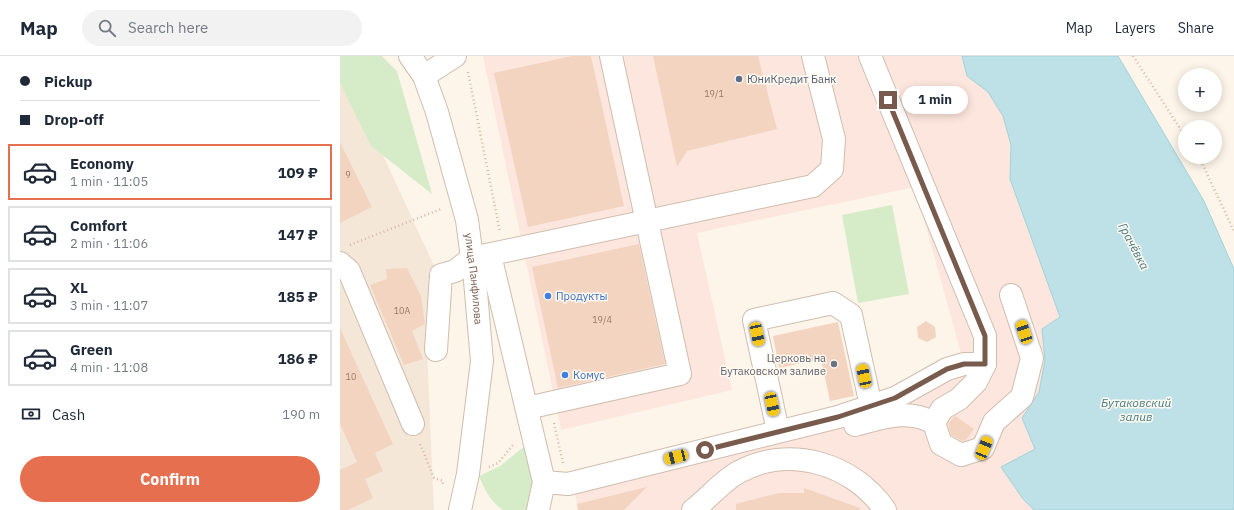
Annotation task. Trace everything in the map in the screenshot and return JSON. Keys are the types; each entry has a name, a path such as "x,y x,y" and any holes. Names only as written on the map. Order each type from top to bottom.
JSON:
{"street":[{"name":"улица Панфилова","path":"410,56 424,76 437,112 467,220 489,255 482,361 468,474 460,510"},
{"path":"529,416 680,374 611,56"},
{"path":"436,350 441,275 455,271 489,255 813,186 832,169 834,139 813,56"},
{"path":"870,56 985,336 985,364 976,382 959,399 942,409 934,423"},
{"path":"424,76 461,64"},
{"path":"344,255 349,271 413,424"},
{"path":"489,255 529,416 541,496"},
{"path":"541,496 570,496 899,414 923,417 934,423 941,444 961,455 984,448 994,422 1022,397 1032,358 1011,294"},
{"path":"778,431 754,320 833,303 851,315 871,406"},
{"path":"541,496 568,484 838,417 895,398 947,369 964,364 985,364"},
{"path":"693,510 722,483 738,472 768,462 794,459 814,461 850,475 866,487 885,510"}],"path":[{"path":"1133,56 1178,125"},
{"path":"461,64 489,255"},
{"path":"1202,164 1234,231"},
{"path":"344,255 441,209"},
{"path":"487,468 498,463 529,416"},
{"path":"413,424 434,478 443,481"}],"shaded area":[{"path":"483,56 962,56 967,76 988,92 1003,116 1011,145 1010,179 1061,317 1042,329 1045,360 1039,392 1022,418 1035,449 1023,499 1034,510 578,510 574,489 896,407 964,364 915,187 697,233 732,390 561,430"},
{"path":"340,62 441,281 427,349 434,510 340,510"}],"green space":[{"path":"340,56 382,56 397,71 432,194 371,146 340,83"},
{"path":"892,205 909,294 858,303 842,215"},
{"path":"525,446 538,505 537,510 503,510 488,495 479,476 500,466"}],"water":[{"name":"Бутаковский залив","path":"962,56 1118,56 1178,157 1178,164 1182,164 1204,201 1234,269 1234,510 1034,510 1023,499 1001,467 1035,449 1022,418 1039,392 1045,360 1042,329 1060,317 1010,179 1011,145 1003,116 988,92 967,76"}],"building":[{"path":"572,56 591,56 624,206 528,227 494,73"},
{"path":"653,56 758,56 777,129 687,151 677,167"},
{"path":"340,142 372,207 340,223"},
{"path":"639,244 665,364 558,388 532,267"},
{"path":"407,268 421,296 425,324 412,331 423,359 404,365 370,285 387,279 386,269"},
{"path":"926,321 935,327 936,337 927,342 918,338 917,327"},
{"name":"Церковь на Бутаковском заливе","path":"838,322 854,396 830,401 821,359 779,368 773,336"},
{"path":"340,328 393,444 375,453 383,471 365,479 373,498 348,510 340,510 340,470 357,462 340,424"},
{"path":"955,416 974,429 966,440 962,441 951,435 948,424"},
{"path":"647,487 624,510 578,510 577,504"},
{"path":"804,488 860,508 860,510 736,510 736,504 779,493 804,493"}],"place":[{"name":"ЮниКредит Банк","path":"739,79"},
{"name":"Продукты","path":"548,296"},
{"name":"Церковь на Бутаковском заливе","path":"834,364"},
{"name":"Комус","path":"565,375"}],"route":[{"path":"705,450 838,417 895,398 947,369 964,364 985,364 985,336 888,100"}],"water label":[{"name":"Грачёвка","path":"1134,246"}]}
